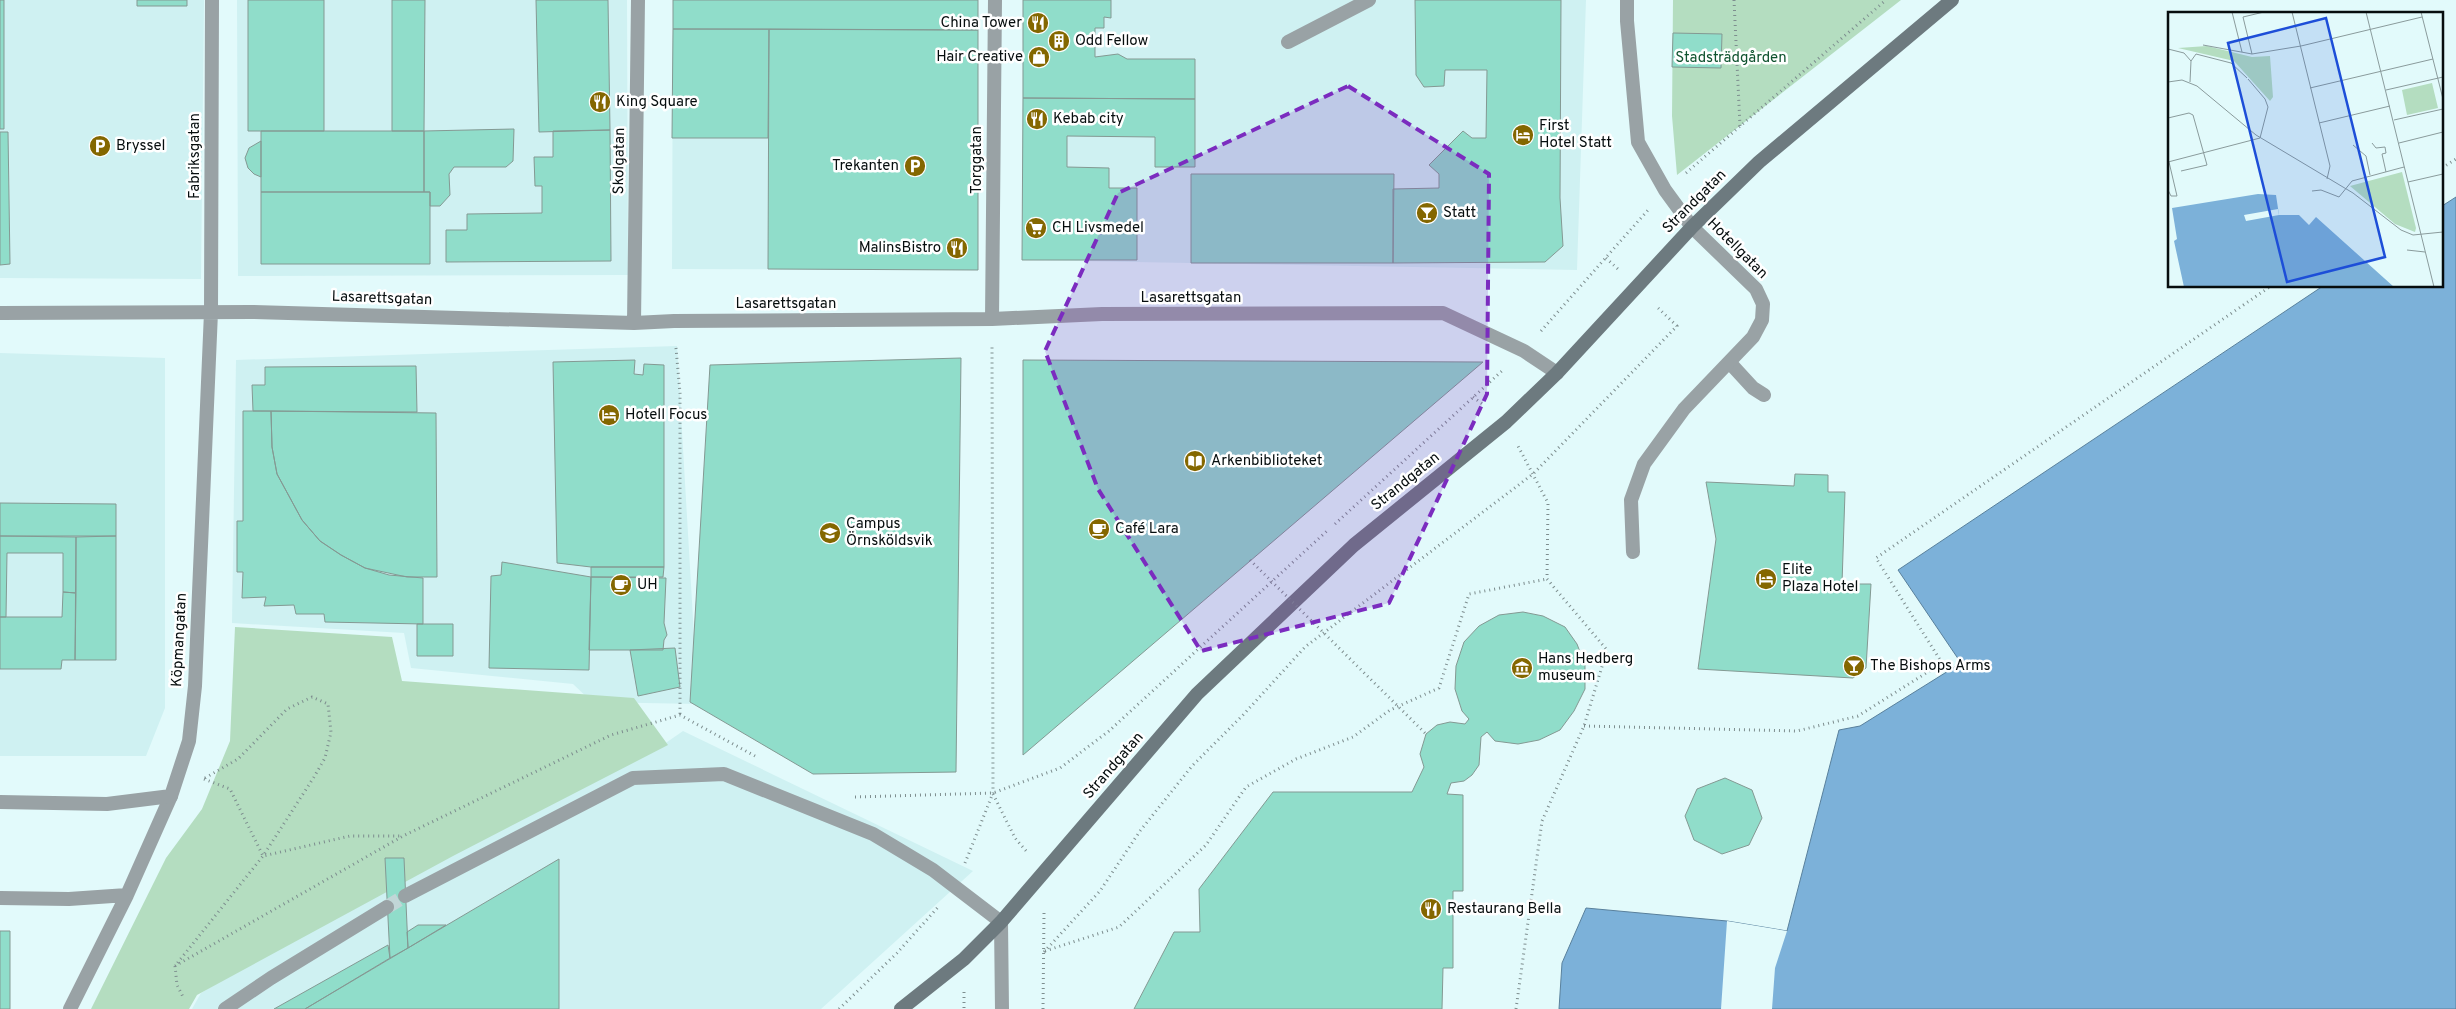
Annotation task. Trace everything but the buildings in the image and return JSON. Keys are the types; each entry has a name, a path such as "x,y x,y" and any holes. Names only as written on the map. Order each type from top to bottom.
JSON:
{"main road":[{"name":"Strandgatan","path":"901,1009 964,959 1001,922 1197,694 1354,545 1506,422 1557,373 1692,228 1759,162 1854,80 1952,0"}],"street":[{"name":"Fabriksgatan","path":"211,312 212,0"},
{"name":"Skolgatan","path":"634,323 638,0"},
{"name":"Torggatan","path":"992,319 994,0"},
{"path":"1288,42 1369,0"},
{"name":"Hotellgatan","path":"1627,0 1627,20 1638,142 1665,190 1692,228 1756,289 1763,304 1762,320 1753,337 1684,409 1644,464 1631,500 1633,552"},
{"name":"Lasarettsgatan","path":"0,313 211,312 634,323 674,321 992,319 1102,314 1443,313 1524,351 1557,373"},
{"name":"Köpmangatan","path":"70,1009 127,895 171,796 189,741 195,686 211,312"},
{"path":"1730,363 1753,388 1764,395"},
{"path":"406,896 633,778 724,774 873,834 956,887 1001,922 1002,1009"},
{"path":"0,802 107,804 171,796"},
{"path":"0,898 69,898 127,895"},
{"path":"226,1009 271,978 387,907"}],"path":[{"path":"1734,0 1740,126"},
{"path":"849,797 993,793 1060,768 1109,731 1524,351 1665,190 1886,0"},
{"path":"2444,167 2456,159"},
{"path":"1043,1009 1044,952 1100,891 1140,831 1192,766 1244,714 1305,647 1533,474 1677,326 1606,258"},
{"path":"1584,726 1796,731 1858,716 1942,663 1876,558 2268,288"},
{"path":"840,1009 897,953 956,887 993,793 992,319"},
{"path":"674,321 680,393 680,714"},
{"path":"1473,397 1506,422 1548,503 1547,579 1607,650 1584,726 1542,822 1516,1009"},
{"path":"1250,560 1426,734"},
{"path":"1044,952 1119,927 1206,845 1246,787 1296,759 1353,736 1390,710 1439,688 1469,594 1547,579"},
{"path":"176,780 204,778 238,759 287,709 312,697 328,704 331,732 325,758 263,856 175,966 177,985 183,997"},
{"path":"175,966 403,836 611,734 680,714 763,761"},
{"path":"204,778 230,788 263,856"},
{"path":"263,856 350,836 403,836"}],"highlighted area":[{"path":"1348,86 1489,174 1487,394 1389,603 1201,651 1098,489 1045,351 1118,193"}],"shaded area":[{"name":"Bryssel","path":"0,0 204,0 201,279 0,278"},
{"path":"237,0 627,0 628,275 238,276"},
{"path":"673,0 978,0 978,270 672,269"},
{"path":"1023,0 1586,0 1577,270 1022,260"},
{"path":"677,346 698,704 592,702 573,684 411,668 404,633 232,623 236,360"},
{"path":"0,353 165,358 165,708 146,756 0,756"},
{"path":"683,731 973,871 821,1009 192,1009 201,993 479,826 657,749"}],"green space":[{"name":"Stadsträdgården","path":"1673,0 1901,0 1677,175 1672,116"},
{"path":"235,627 392,637 402,681 634,698 668,745 453,856 197,995 189,1009 91,1009 166,858 202,809 230,741"}],"water":[{"path":"2456,197 2456,1009 1559,1009 1562,963 1586,908 1727,921 1787,931 1839,730 1860,726 1961,663 1898,570 2320,288 2444,288 2444,205"}],"pier":[{"path":"1727,921 1787,931 1775,968 1772,1009 1721,1009"}],"tunnel":[{"path":"387,907 405,896"}],"place":[{"name":"China Tower","path":"1038,23"},
{"name":"Odd Fellow","path":"1059,41"},
{"name":"Hair Creative","path":"1039,57"},
{"name":"King Square","path":"600,102"},
{"name":"Kebab city","path":"1037,119"},
{"name":"First Hotel Statt","path":"1523,135"},
{"name":"Bryssel","path":"100,146"},
{"name":"Trekanten","path":"915,166"},
{"name":"Statt","path":"1427,213"},
{"name":"CH Livsmedel","path":"1036,228"},
{"name":"MalinsBistro","path":"957,248"},
{"name":"Hotell Focus","path":"609,415"},
{"name":"Arkenbiblioteket","path":"1195,461"},
{"name":"Café Lara","path":"1099,529"},
{"name":"Campus Örnsköldsvik","path":"830,533"},
{"name":"Elite Plaza Hotel","path":"1766,579"},
{"name":"UH","path":"621,585"},
{"name":"The Bishops Arms","path":"1854,666"},
{"name":"Hans Hedberg museum","path":"1522,668"},
{"name":"Restaurang Bella","path":"1431,909"}]}
